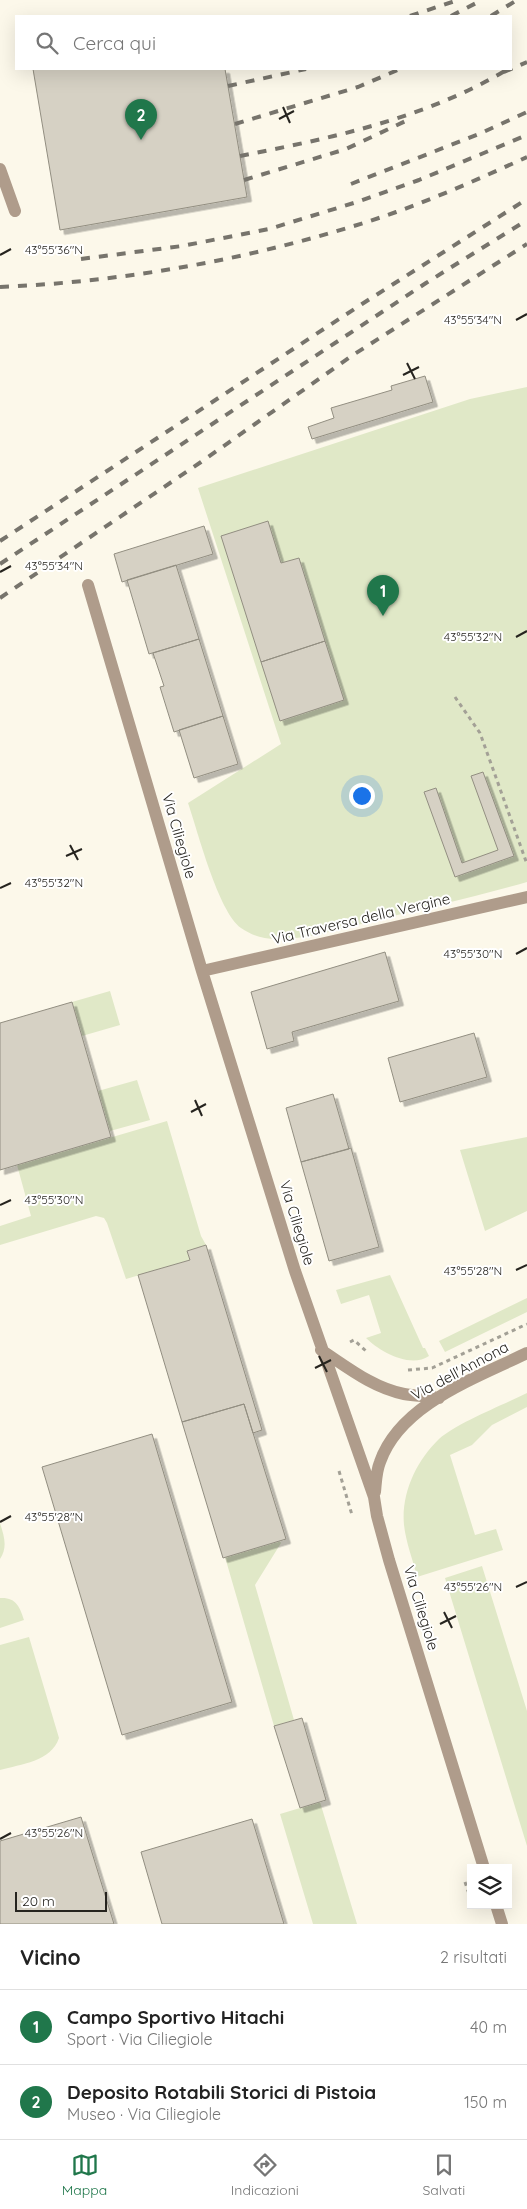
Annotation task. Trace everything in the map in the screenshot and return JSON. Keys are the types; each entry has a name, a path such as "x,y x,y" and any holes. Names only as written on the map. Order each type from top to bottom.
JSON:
{"street":[{"path":"0,169 15,211"},
{"name":"Via Ciliegiole","path":"88,585 202,971 321,1350 374,1497 386,1552 483,1864"},
{"name":"Via Traversa della Vergine","path":"202,971 527,897"},
{"path":"321,1350 362,1377 377,1384 404,1394 439,1398"},
{"name":"Via dell'Annona","path":"374,1497 380,1462 395,1434 412,1416 439,1398 527,1353"},
{"path":"497,1909 502,1924"}],"path":[{"path":"455,697 480,733 527,864"},
{"path":"402,1369 432,1368 527,1324"},
{"path":"321,1350 354,1340 371,1356"}],"green space":[{"path":"527,387 527,882 311,936 271,939 249,933 241,928 224,905 210,870 188,803 281,744 198,488 470,399"},
{"path":"110,991 120,1025 82,1036 72,1002"},
{"path":"137,1080 150,1120 110,1131 98,1091"},
{"path":"167,1121 201,1236 206,1245 187,1251 190,1260 126,1279 107,1223 104,1218 96,1216 0,1245 0,1226 31,1216 17,1165"},
{"path":"527,1137 527,1211 485,1231 460,1150"},
{"path":"390,1275 423,1348 425,1348 429,1356 413,1360 395,1357 366,1338 381,1333 369,1295 341,1304 336,1290"},
{"path":"527,1298 527,1312 445,1352 439,1341"},
{"path":"527,1393 527,1407 492,1425 472,1445 450,1455 475,1535 496,1529 503,1550 417,1577 406,1538 404,1513 408,1490 423,1457 447,1433"},
{"path":"0,1523 5,1546 0,1559"},
{"path":"280,1541 281,1543 255,1585 294,1720 274,1726 225,1557"},
{"path":"482,1566 527,1711 527,1846 445,1578"},
{"path":"0,1598 14,1601 21,1611 24,1620 0,1628"},
{"path":"29,1637 59,1738 55,1746 42,1757 26,1764 0,1770 0,1645"},
{"path":"320,1802 357,1924 313,1924 280,1814"}],"building":[{"path":"33,70 225,70 247,197 60,230"},
{"path":"425,376 433,402 312,439 308,427 334,418 331,408 392,390 391,386"},
{"path":"268,521 281,563 299,558 325,641 261,662 221,536"},
{"path":"204,526 213,554 122,582 114,554"},
{"path":"176,565 199,639 149,654 127,580"},
{"path":"199,639 223,716 174,732 160,687 164,686 153,653"},
{"path":"325,641 344,700 280,721 261,662"},
{"path":"223,716 238,764 194,778 179,730"},
{"path":"483,772 514,856 455,877 424,792 436,788 462,863 498,850 471,776"},
{"path":"385,952 399,1001 292,1032 294,1041 267,1049 251,992"},
{"path":"72,1002 111,1137 0,1170 0,1023"},
{"path":"474,1033 487,1077 400,1102 388,1058"},
{"path":"333,1094 349,1149 301,1162 286,1108"},
{"path":"351,1148 379,1247 329,1261 301,1162"},
{"path":"206,1245 262,1430 253,1433 244,1404 182,1422 138,1275 190,1260 187,1251"},
{"path":"244,1404 286,1539 223,1558 182,1422"},
{"path":"152,1434 232,1702 122,1735 42,1467"},
{"path":"302,1718 326,1800 300,1808 274,1726"},
{"path":"81,1817 114,1924 0,1924 0,1841"},
{"path":"252,1819 284,1924 162,1924 141,1852"}],"railway":[{"path":"413,15 458,0"},
{"path":"453,15 482,0"},
{"path":"493,15 517,0"},
{"path":"512,69 527,62"},
{"path":"228,86 301,70"},
{"path":"235,124 358,87 398,70"},
{"path":"240,156 309,142 378,124 445,101 506,70"},
{"path":"504,72 509,70"},
{"path":"351,184 479,134 527,112"},
{"path":"244,180 346,149 410,119"},
{"path":"81,259 182,246 269,229 357,202 419,180 527,135"},
{"path":"0,287 132,275 262,251 347,228 416,205 527,157"},
{"path":"0,541 362,304 527,199"},
{"path":"0,564 426,283 527,220"},
{"path":"0,598 201,462 353,355 527,244"}],"place":[{"name":"Deposito Rotabili Storici di Pistoia","path":"141,140"},
{"name":"Campo Sportivo Hitachi","path":"383,616"}]}
